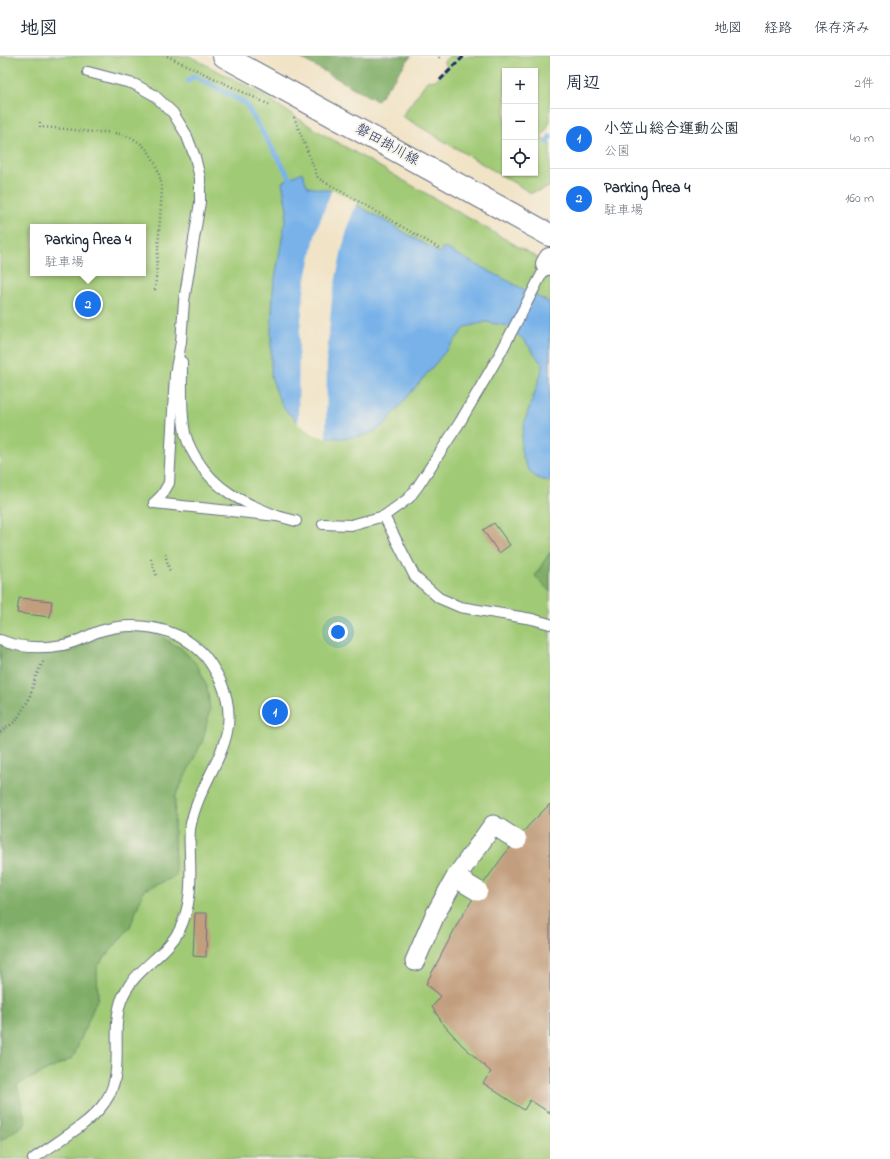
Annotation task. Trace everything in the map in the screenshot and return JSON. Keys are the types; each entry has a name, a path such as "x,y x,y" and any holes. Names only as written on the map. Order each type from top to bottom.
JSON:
{"main road":[{"name":"磐田掛川線","path":"224,56 550,235"}],"street":[{"path":"415,961 435,914 466,883 493,824 517,840"}],"lane":[{"path":"88,72 134,84 154,95 173,113 186,134 195,157 200,178 200,202 184,301 181,342 184,427 192,450 205,472 224,491 277,516 296,521"},
{"path":"323,524 351,524 384,516 408,498 418,486 460,422 501,352 549,261"},
{"path":"181,342 175,374 169,483 162,495 154,503 277,516"},
{"path":"384,516 415,577 439,598 460,606 532,619 550,624"},
{"path":"0,640 27,647 50,647 65,645 99,631 115,627 141,626 174,634 187,640 199,649 209,660 225,690 228,702 229,725 224,744 198,800 192,820 190,830 190,896 183,921 178,932 165,950 135,978 126,990 121,1001 117,1022 116,1074 110,1093 100,1108 90,1118 33,1159"}],"path":[{"path":"167,56 274,107"},
{"path":"287,114 294,117 318,178 439,248"},
{"path":"40,122 40,127 120,134 138,142 146,148 153,157 160,175 162,190 155,292"},
{"path":"165,554 170,572"},
{"path":"151,559 157,577"},
{"path":"0,732 16,721 29,699 36,676 50,647"}],"green space":[{"path":"0,56 189,56 258,92 316,130 550,265 550,1159 0,1159"},
{"path":"297,56 411,56 377,101"},
{"path":"449,56 550,56 550,122 541,138 550,144 550,187 531,193 503,176 538,176 538,68 502,68 502,176 402,116 427,81 436,80 447,66 443,62"},
{"path":"550,552 550,592 535,576"},
{"path":"123,627 144,629 162,637 182,649 198,666 207,686 210,709 203,740 175,797 174,839 176,876 144,890 130,927 97,967 98,997 73,1058 17,1085 26,1123 0,1141 0,643 54,649"}],"water":[{"path":"302,172 308,187 333,191 440,253 443,247 550,303 550,481 535,477 525,463 521,449 521,440 525,421 541,374 542,364 524,340 507,326 486,322 466,327 383,426 365,436 331,438 316,433 301,425 284,409 271,376 273,290 287,210 282,182"}],"pier":[{"path":"332,189 357,202 342,249 332,298 327,355 326,438 315,435 298,424 299,338 305,284 316,232"}],"building":[{"path":"494,523 510,545 499,553 483,530"},
{"path":"19,598 52,601 50,617 17,613"},
{"path":"550,804 550,1113 530,1100 524,1110 483,1083 491,1072 461,1044 444,1025 432,1007 441,996 426,984 460,919 478,891 504,855 530,824"},
{"path":"195,913 207,913 206,957 193,956"}],"waterway":[{"path":"188,81 194,76 245,103 290,178 292,184"},
{"path":"547,142 550,137"}],"railway":[{"path":"440,80 464,56"}],"place":[{"name":"Parking Area 4","path":"88,304"},
{"name":"小笠山総合運動公園","path":"275,712"}]}
